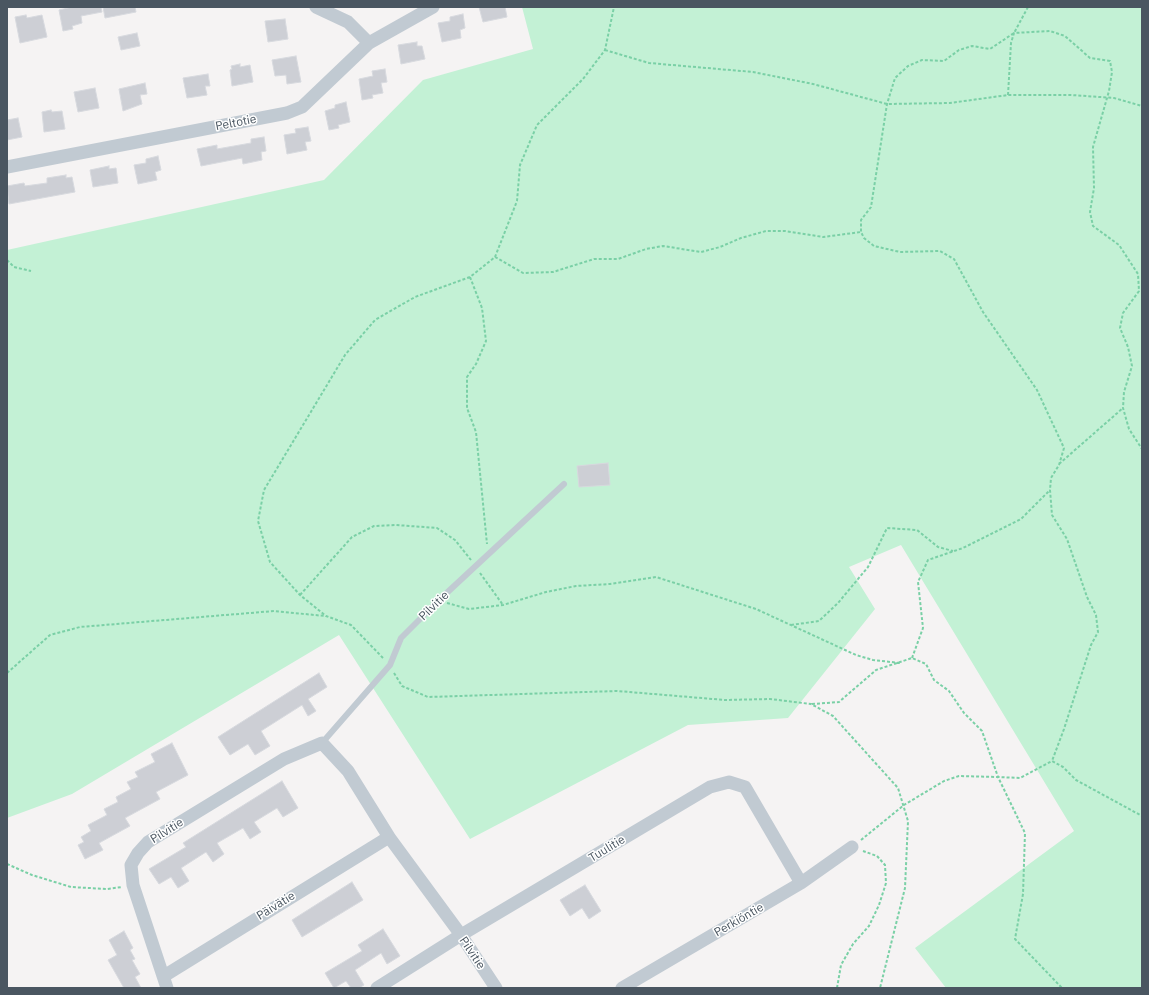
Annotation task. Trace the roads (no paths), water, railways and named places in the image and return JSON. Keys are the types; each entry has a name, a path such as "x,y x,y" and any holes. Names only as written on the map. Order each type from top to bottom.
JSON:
{"street":[{"path":"316,7 348,22 370,43"},
{"name":"Peltotie","path":"7,167 287,113 302,107 370,43 433,7"},
{"name":"Pilvitie","path":"165,982 133,885 132,865 138,853 148,842 284,759 322,743 348,771 389,837 461,936 496,988"},
{"name":"Tuulitie","path":"377,988 710,787 729,782 745,787 802,883"},
{"name":"Päivätie","path":"165,982 389,837"},
{"name":"Perkiöntie","path":"622,988 802,883 852,847"}],"lane":[{"name":"Pilvitie","path":"322,743 390,665 401,638 438,601 564,484"}]}
